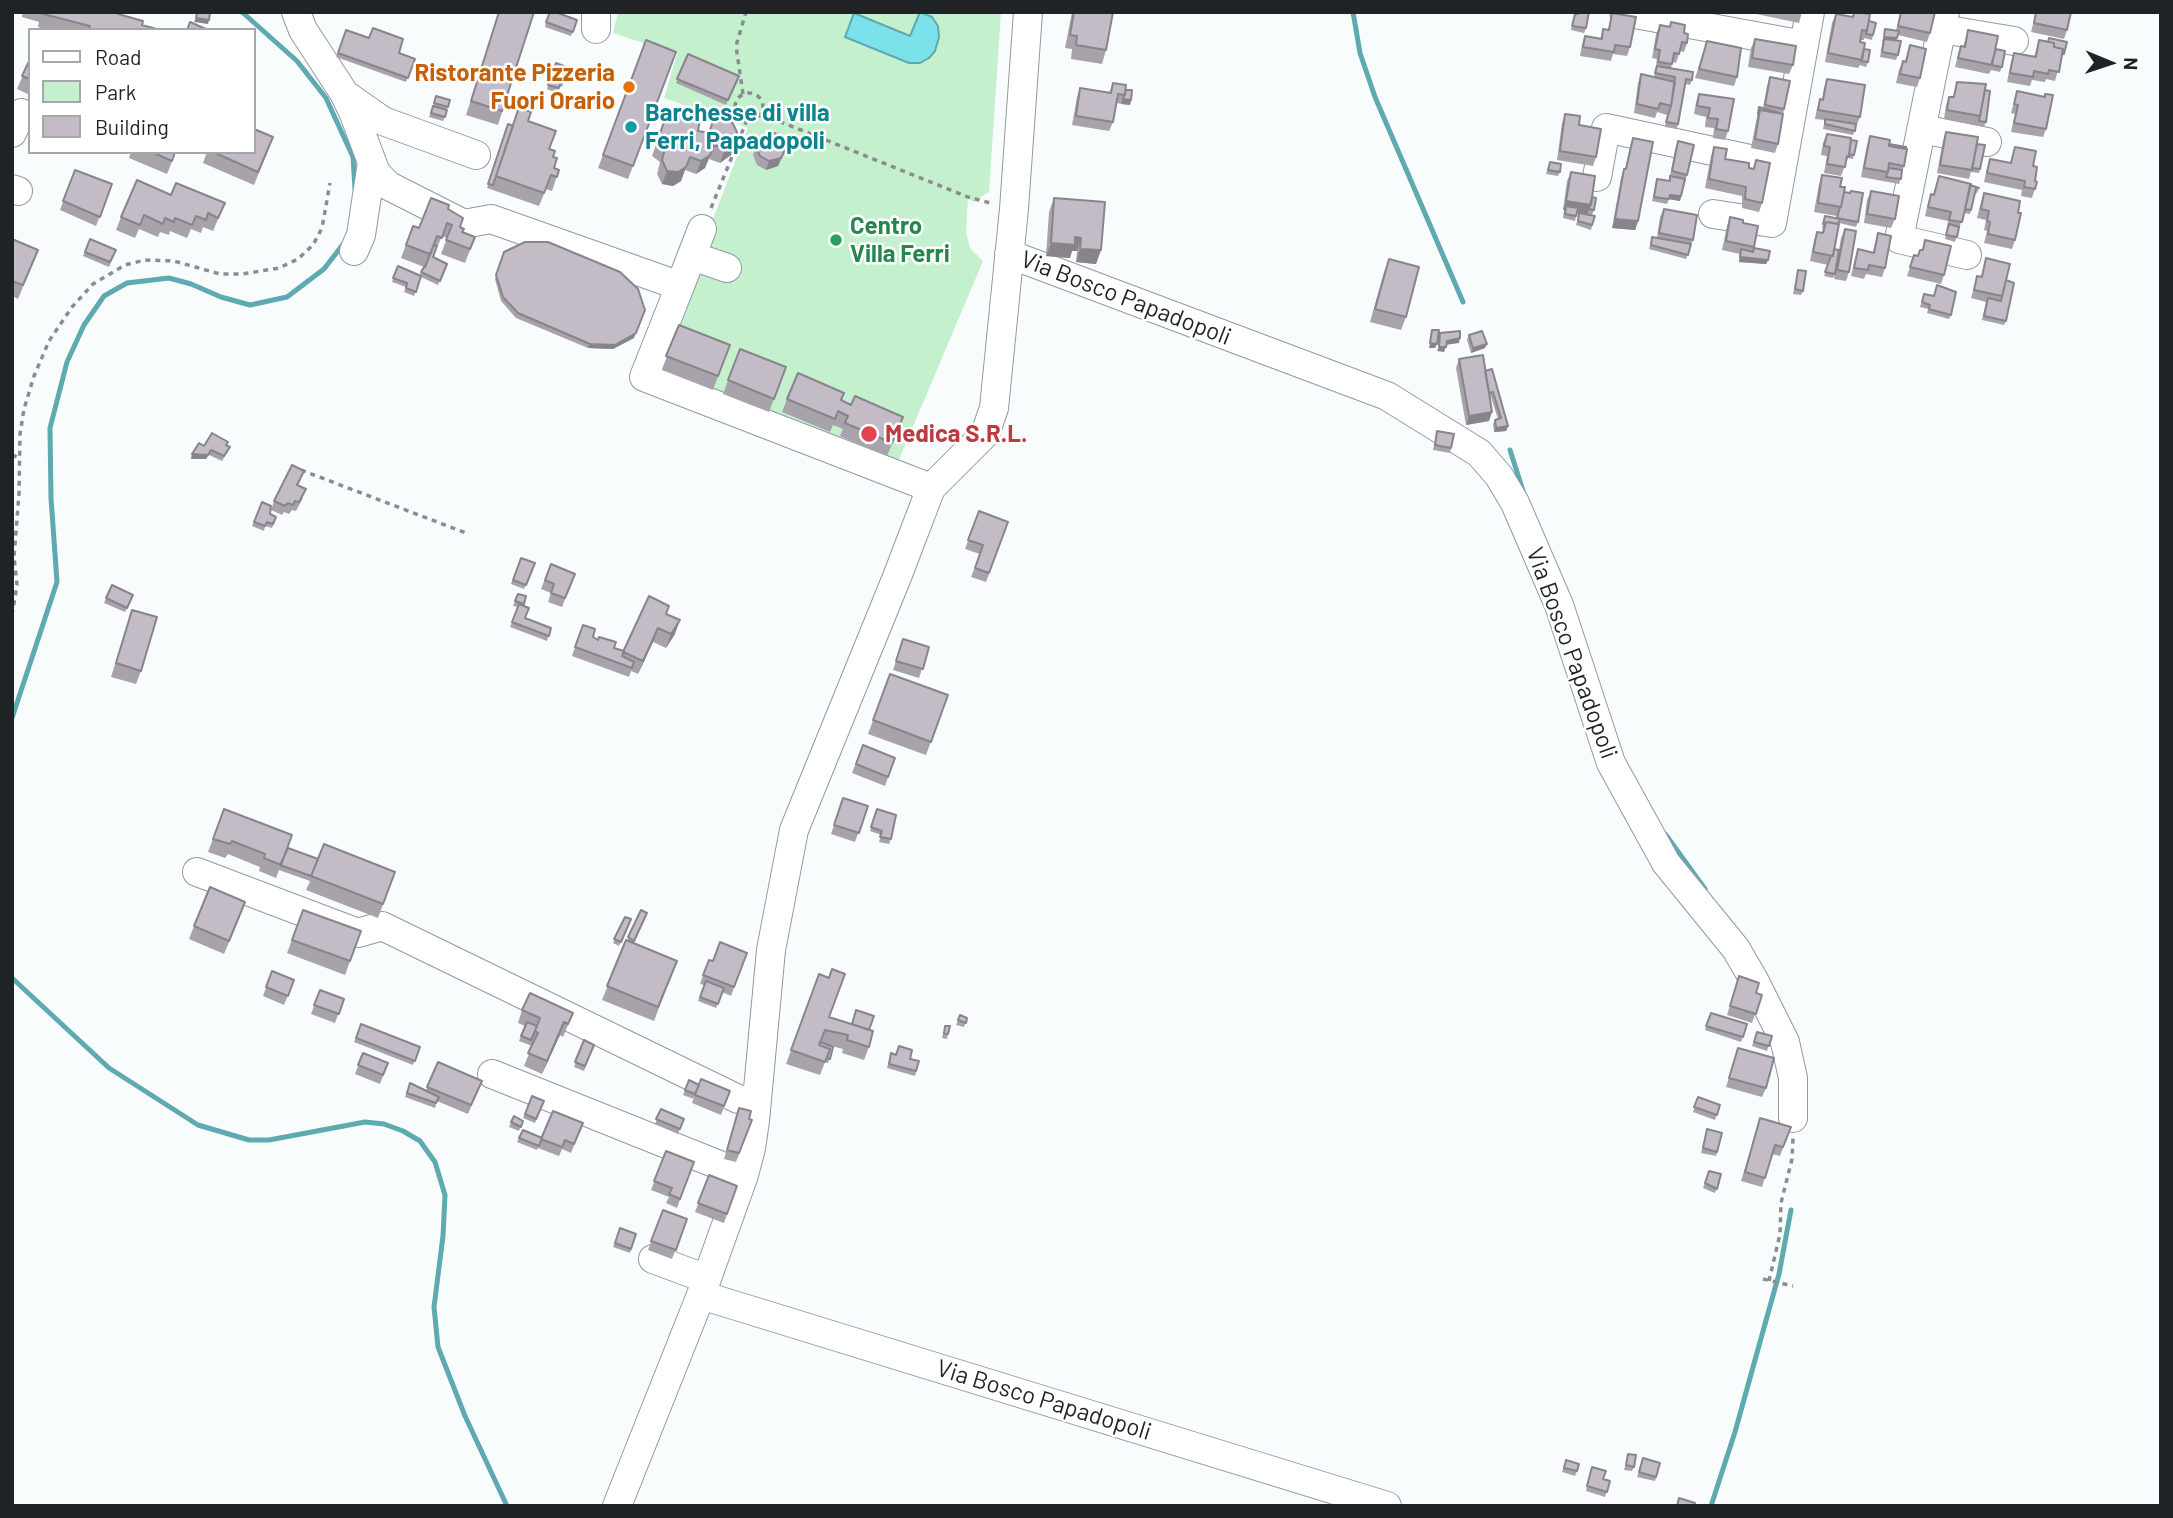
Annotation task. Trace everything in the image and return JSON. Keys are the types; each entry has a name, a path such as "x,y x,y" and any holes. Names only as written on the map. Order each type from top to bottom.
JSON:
{"street":[{"path":"296,12 303,30 344,93 376,173 389,186 464,224 491,219 680,286"},
{"name":"Via Bosco Papadopoli","path":"617,1506 704,1287 744,1175 751,1147 771,950 793,830 931,488 985,434 994,408 1014,209 1028,12"},
{"path":"1624,12 1804,45"},
{"path":"1713,214 1772,223 1810,12"},
{"path":"1966,255 1899,239 1943,20 2014,41"},
{"path":"344,93 383,121 476,155"},
{"path":"1597,177 1606,128 1782,166"},
{"path":"1922,129 1987,142"},
{"path":"354,251 361,235 372,162"},
{"path":"727,268 697,242 644,377 931,488"},
{"name":"Via Bosco Papadopoli","path":"1009,254 1387,396 1479,453 1499,476 1514,503 1559,605 1611,763 1666,863 1736,949 1785,1042 1793,1078 1793,1118"},
{"path":"197,872 358,933 382,926 737,1099 756,1101"},
{"path":"492,1074 744,1175"},
{"path":"653,1259 704,1287"},
{"name":"Via Bosco Papadopoli","path":"704,1287 1387,1506"}],"path":[{"path":"743,94 736,46 746,12"},
{"path":"749,93 759,97 762,103 761,114 752,120 740,117 735,108 737,99 749,93"},
{"path":"761,114 968,197 1014,209"},
{"path":"697,242 747,120"},
{"path":"12,615 17,585 14,557 20,434 34,376 49,341 72,307 93,284 125,265 145,260 174,261 220,274 242,274 279,268 298,259 313,245 323,228 330,183"},
{"path":"12,455 20,458"},
{"path":"299,470 466,533"},
{"path":"12,480 19,483"},
{"path":"12,503 18,505"},
{"path":"1769,1281 1780,1234 1781,1203 1792,1159 1793,1118"},
{"path":"1763,1279 1793,1286"}],"green space":[{"name":"Centro Villa Ferri","path":"618,12 1001,12 989,192 973,202 968,198 966,232 970,248 983,261 898,462 648,387 748,128 664,98 677,54 613,33"}],"water":[{"path":"920,12 932,17 938,26 939,37 935,51 920,63 909,63 845,37 854,13 910,36"}],"building":[{"path":"118,12 143,21 142,25 153,28 90,28 43,14"},
{"path":"197,12 210,12 209,20 196,18"},
{"path":"499,12 534,12 502,111 471,101"},
{"path":"550,12 577,20 573,32 546,22"},
{"path":"1074,12 1113,12 1106,50 1076,45 1077,36 1070,35"},
{"path":"1578,12 1589,12 1586,28 1572,26"},
{"path":"1854,12 1870,14 1867,31 1862,30 1860,42 1865,43 1862,60 1828,53 1836,14 1853,17"},
{"path":"1901,12 1935,12 1930,33 1898,26"},
{"path":"2036,12 2071,12 2067,30 2034,23"},
{"path":"1612,13 1636,17 1630,47 1615,45 1614,52 1583,47 1585,36 1602,39 1603,29 1609,30"},
{"path":"1869,21 1876,23 1873,35 1866,34"},
{"path":"190,22 204,28 188,28"},
{"path":"1671,22 1685,25 1687,43 1682,42 1679,54 1674,53 1672,64 1658,62 1660,50 1655,49 1660,25 1670,27"},
{"path":"373,28 403,39 399,53 415,59 408,78 338,53 346,30 369,38"},
{"path":"1885,29 1899,31 1897,38 1884,37"},
{"path":"1968,30 1998,36 1992,65 1958,58 1961,46 1965,47"},
{"path":"2049,38 2067,42 2064,54 2063,49 2048,42"},
{"path":"1755,39 1796,46 1793,65 1752,58"},
{"path":"1884,39 1901,41 1898,55 1882,52"},
{"name":"Barchesse di villa Ferri, Papadopoli","path":"646,40 676,52 633,166 603,155"},
{"path":"2039,40 2054,43 2054,47 2063,49 2059,72 2049,70 2048,74 2034,71 2033,77 2010,73 2014,53 2036,57"},
{"path":"1707,41 1741,48 1737,77 1699,69"},
{"path":"1910,45 1926,49 1920,78 1900,74"},
{"path":"1864,49 1870,50 1868,62 1861,61"},
{"path":"1996,49 2005,51 2002,67 1991,65"},
{"path":"688,54 739,76 728,100 677,79"},
{"path":"28,63 28,78 22,76"},
{"path":"556,63 569,68 559,88 548,85"},
{"path":"1657,66 1693,72 1692,80 1686,79 1678,124 1666,122 1675,77 1655,73"},
{"path":"1641,74 1675,82 1671,106 1660,103 1658,109 1637,104"},
{"path":"1770,77 1790,81 1784,109 1765,105"},
{"path":"1827,79 1865,85 1860,117 1818,110"},
{"path":"1957,82 1986,84 1980,116 1947,110 1949,97 1954,97"},
{"path":"1113,83 1126,85 1125,95 1118,94 1113,122 1076,116 1080,88 1111,93"},
{"path":"1126,90 1132,90 1131,100 1123,99"},
{"path":"1985,90 1990,91 1986,122 1979,121"},
{"path":"2017,91 2045,97 2045,94 2053,95 2046,129 2014,123 2018,105 2014,104"},
{"path":"1699,94 1734,99 1728,131 1716,129 1718,119 1708,118 1710,108 1697,106"},
{"path":"436,96 450,100 448,107 434,103"},
{"path":"520,104 527,106 526,110 531,112 528,121 556,131 549,149 555,151 553,157 557,158 554,168 559,170 557,177 551,175 544,193 496,176"},
{"path":"433,106 447,110 445,117 431,113"},
{"path":"687,107 694,110 700,119 698,131 709,133 713,121 724,119 732,122 737,132 736,142 725,149 714,145 710,155 701,161 690,157 686,167 678,172 667,171 662,160 665,148 657,142 665,119 672,122 675,111"},
{"path":"1759,107 1779,113 1760,110 1758,114"},
{"path":"1760,110 1783,114 1778,144 1755,139"},
{"path":"1565,114 1580,116 1579,125 1601,129 1596,157 1560,151"},
{"path":"1825,119 1856,124 1855,131 1825,124"},
{"path":"508,124 513,126 493,185 488,184"},
{"path":"256,130 273,137 258,172 218,154 256,154"},
{"path":"1946,132 1978,137 1972,170 1940,165"},
{"path":"774,133 782,137 786,148 781,158 769,161 760,156 756,146 763,135"},
{"path":"1827,134 1851,138 1845,167 1827,164 1830,147 1824,146"},
{"path":"1870,136 1890,140 1889,146 1907,149 1904,166 1889,163 1888,172 1864,168"},
{"path":"1633,138 1653,142 1638,221 1615,219"},
{"path":"1851,140 1857,141 1854,155 1849,154"},
{"path":"1678,141 1694,145 1687,175 1672,171"},
{"path":"1977,144 1985,145 1980,169 1972,168"},
{"path":"1889,146 1906,147 1906,149"},
{"path":"1714,147 1727,149 1725,159 1749,163 1749,168 1754,169 1756,160 1770,163 1762,203 1745,199 1746,187 1709,179"},
{"path":"2015,147 2036,151 2033,166 2037,167 2035,189 2024,187 2025,181 1987,173 1990,159 2011,163"},
{"path":"156,154 174,154 172,161"},
{"path":"1550,162 1561,164 1560,172 1548,170"},
{"path":"1889,168 1902,170 1901,179 1886,177"},
{"path":"75,170 112,184 100,217 63,201"},
{"path":"1571,172 1595,176 1591,205 1566,201"},
{"path":"1822,175 1842,178 1840,187 1845,187 1841,207 1818,203"},
{"path":"1670,176 1685,179 1681,196 1670,195 1669,199 1654,197 1657,179 1670,181"},
{"path":"1939,176 1971,184 1962,222 1949,220 1951,212 1928,207"},
{"path":"137,180 171,195 176,183 225,203 218,218 208,213 206,220 196,216 192,225 175,218 174,222 165,218 163,224 144,215 140,225 121,217"},
{"path":"1970,185 1979,188 1976,188 1971,210 1965,209"},
{"path":"1871,191 1899,196 1895,219 1867,214"},
{"path":"1844,192 1863,193 1858,222 1837,218"},
{"path":"1984,193 2020,201 2018,213 2021,213 2015,240 1988,234 1989,211 1981,209"},
{"path":"1592,197 1596,198 1594,210 1589,209"},
{"path":"431,198 449,205 448,209 463,218 460,227 464,229 462,232 475,237 470,249 446,240 452,225 447,223 442,238 437,236 430,254 406,245 413,226 419,228"},
{"path":"1054,198 1105,202 1101,250 1080,249 1081,238 1075,237 1075,245 1051,243"},
{"path":"1566,206 1578,208 1576,216 1565,214"},
{"path":"1664,209 1697,215 1693,240 1659,233"},
{"path":"1579,213 1595,216 1592,225 1578,221"},
{"path":"1825,216 1840,219 1838,224 1823,224"},
{"path":"1730,217 1758,226 1754,247 1726,241"},
{"path":"1826,222 1839,224 1833,256 1813,252 1817,232 1823,233"},
{"path":"1949,224 1959,227 1957,237 1946,235"},
{"path":"1845,229 1856,231 1849,272 1837,270"},
{"path":"1878,233 1891,236 1885,268 1869,265 1868,270 1854,268 1858,249 1874,253"},
{"path":"1652,237 1691,244 1688,255 1651,245"},
{"path":"12,239 38,250 23,285 12,281"},
{"path":"90,239 116,250 110,262 85,252"},
{"path":"1925,240 1951,246 1944,275 1910,267 1914,255 1918,256 1920,250 1923,250"},
{"path":"525,242 548,242 620,272 638,289 645,310 636,333 615,345 590,344 518,313 503,297 496,275 504,252"},
{"path":"434,245 437,246 433,257 447,264 440,281 421,272"},
{"path":"1754,248 1770,251 1768,260 1740,257 1741,249 1753,252"},
{"path":"1834,249 1839,250 1835,274 1825,272"},
{"path":"1986,258 2010,264 2002,296 1974,290 1977,276 1982,277"},
{"path":"1389,259 1419,267 1406,317 1375,309"},
{"path":"398,266 421,276 416,292 406,288 407,283 393,278"},
{"path":"1798,270 1806,271 1803,291 1795,289"},
{"path":"2006,280 2014,283 2006,321 1984,316 1988,298 2001,301"},
{"path":"1937,285 1956,292 1951,315 1929,309 1930,305 1922,302 1924,294 1934,296"},
{"path":"679,325 730,345 718,376 666,356"},
{"path":"1432,330 1439,330 1437,344 1430,343"},
{"path":"1460,331 1460,338 1447,341 1446,347 1439,347 1440,333"},
{"path":"1482,331 1487,344 1473,348 1469,335"},
{"path":"740,349 786,367 774,399 728,380"},
{"path":"1483,355 1492,412 1469,416 1459,359"},
{"path":"1492,369 1508,426 1496,428 1495,420 1501,418 1493,392 1489,393 1485,371"},
{"path":"798,373 844,393 841,400 851,405 855,396 903,417 892,443 845,423 848,416 838,411 835,419 787,399"},
{"path":"1437,431 1454,434 1451,448 1435,445"},
{"path":"212,433 228,442 226,445 230,447 224,456 211,450 208,455 192,454 199,443 204,446"},
{"path":"292,465 304,471 297,485 306,489 299,502 285,506 274,501"},
{"path":"262,502 271,506 270,514 276,517 273,524 267,522 265,526 254,522"},
{"path":"979,511 1008,522 989,573 975,568 983,545 968,540"},
{"path":"521,558 535,563 526,585 513,580"},
{"path":"551,564 575,574 565,598 551,593 554,584 545,580"},
{"path":"112,585 133,595 127,608 106,598"},
{"path":"518,594 526,596 524,604 515,601"},
{"path":"649,596 669,606 666,614 680,620 671,634 658,628 643,661 623,652"},
{"path":"519,604 529,608 525,618 551,628 549,636 512,622"},
{"path":"132,610 157,617 141,671 116,663"},
{"path":"583,625 595,629 593,637 598,640 599,637 616,642 614,648 624,651 622,656 634,662 632,668 575,647"},
{"path":"903,639 929,647 923,669 896,661"},
{"path":"890,674 948,695 931,742 873,720"},
{"path":"863,745 895,758 888,777 856,764"},
{"path":"843,798 868,806 859,833 834,825"},
{"path":"224,809 292,835 281,865 264,858 265,854 232,841 230,844 213,839"},
{"path":"877,809 896,815 891,839 880,837 882,831 871,827"},
{"path":"324,844 395,872 383,904 311,876"},
{"path":"288,848 318,859 311,876 280,865"},
{"path":"210,887 245,902 229,941 194,926"},
{"path":"303,910 361,931 350,961 292,940"},
{"path":"641,910 647,913 634,941 628,937"},
{"path":"625,917 631,919 621,942 614,939"},
{"path":"626,940 677,961 658,1007 607,986"},
{"path":"720,942 747,953 734,987 703,975 709,960 713,961"},
{"path":"832,969 845,974 829,1017 873,1031 869,1047 847,1040 848,1035 825,1030 819,1045 830,1049 825,1062 791,1050 819,974 829,978"},
{"path":"272,971 294,980 288,996 266,987"},
{"path":"1739,976 1759,983 1756,993 1762,995 1756,1014 1730,1006"},
{"path":"706,981 724,988 718,1004 700,997"},
{"path":"320,990 344,999 339,1014 314,1005"},
{"path":"530,993 573,1013 568,1024 564,1022 547,1061 528,1053 538,1033 535,1031 540,1018 522,1010"},
{"path":"856,1010 874,1016 869,1030 852,1024"},
{"path":"1711,1013 1747,1024 1743,1037 1706,1026"},
{"path":"960,1015 967,1018 966,1023 958,1020"},
{"path":"527,1022 537,1026 531,1040 521,1036"},
{"path":"361,1024 420,1047 415,1061 356,1038"},
{"path":"945,1026 950,1026 948,1034 944,1034"},
{"path":"1757,1032 1772,1036 1769,1046 1754,1042"},
{"path":"584,1040 594,1045 585,1066 575,1062"},
{"path":"820,1042 833,1047 830,1059 827,1058 830,1049 819,1045"},
{"path":"899,1046 912,1050 910,1059 919,1061 916,1071 889,1064 891,1053 896,1055"},
{"path":"1738,1048 1774,1058 1766,1088 1729,1078"},
{"path":"363,1053 388,1063 383,1075 358,1065"},
{"path":"438,1062 482,1081 471,1105 427,1087"},
{"path":"701,1079 730,1091 724,1106 695,1095"},
{"path":"689,1080 699,1085 695,1094 685,1090"},
{"path":"410,1083 439,1097 436,1103 407,1093"},
{"path":"532,1096 544,1101 536,1119 525,1114"},
{"path":"1698,1097 1720,1105 1717,1115 1694,1107"},
{"path":"739,1108 751,1111 749,1119 752,1120 739,1153 727,1150"},
{"path":"661,1109 684,1119 680,1129 656,1119"},
{"path":"553,1111 583,1123 574,1144 565,1140 562,1147 541,1139"},
{"path":"514,1116 523,1121 521,1127 511,1122"},
{"path":"1760,1118 1791,1127 1783,1147 1775,1145 1765,1178 1745,1172"},
{"path":"1707,1129 1722,1133 1717,1152 1703,1148"},
{"path":"523,1130 542,1138 539,1146 519,1138"},
{"path":"666,1151 694,1162 680,1199 669,1194 672,1188 654,1181"},
{"path":"1709,1171 1721,1174 1717,1189 1705,1183"},
{"path":"709,1175 737,1186 727,1214 698,1203"},
{"path":"663,1210 687,1219 676,1250 651,1241"},
{"path":"620,1228 636,1234 631,1249 615,1243"},
{"path":"1628,1454 1636,1455 1634,1467 1626,1465"},
{"path":"1643,1458 1660,1463 1656,1477 1639,1472"},
{"path":"1566,1460 1579,1464 1577,1471 1564,1468"},
{"path":"1592,1467 1606,1471 1603,1479 1610,1481 1607,1492 1587,1486"},
{"path":"1679,1498 1695,1503 1694,1506 1677,1506"}],"waterway":[{"path":"242,12 297,61 326,98 353,157 355,189"},
{"path":"1353,12 1360,53 1375,97 1463,302"},
{"path":"12,718 57,582 51,498 50,428 67,362 84,325 104,296 127,283 169,278 250,305 287,297 324,269 344,243"},
{"path":"1510,450 1524,494"},
{"path":"1666,835 1705,889"},
{"path":"12,978 109,1068 198,1125 249,1140 269,1140 365,1122 384,1124 420,1141 435,1162 445,1195 434,1307 438,1347 465,1416 507,1506"},
{"path":"1711,1506 1735,1432 1779,1274 1791,1210"}],"place":[{"name":"Ristorante Pizzeria Fuori Orario","path":"629,87"},
{"name":"Barchesse di villa Ferri, Papadopoli","path":"631,127"},
{"name":"Centro Villa Ferri","path":"836,240"},
{"name":"Medica S.R.L.","path":"869,434"}]}
